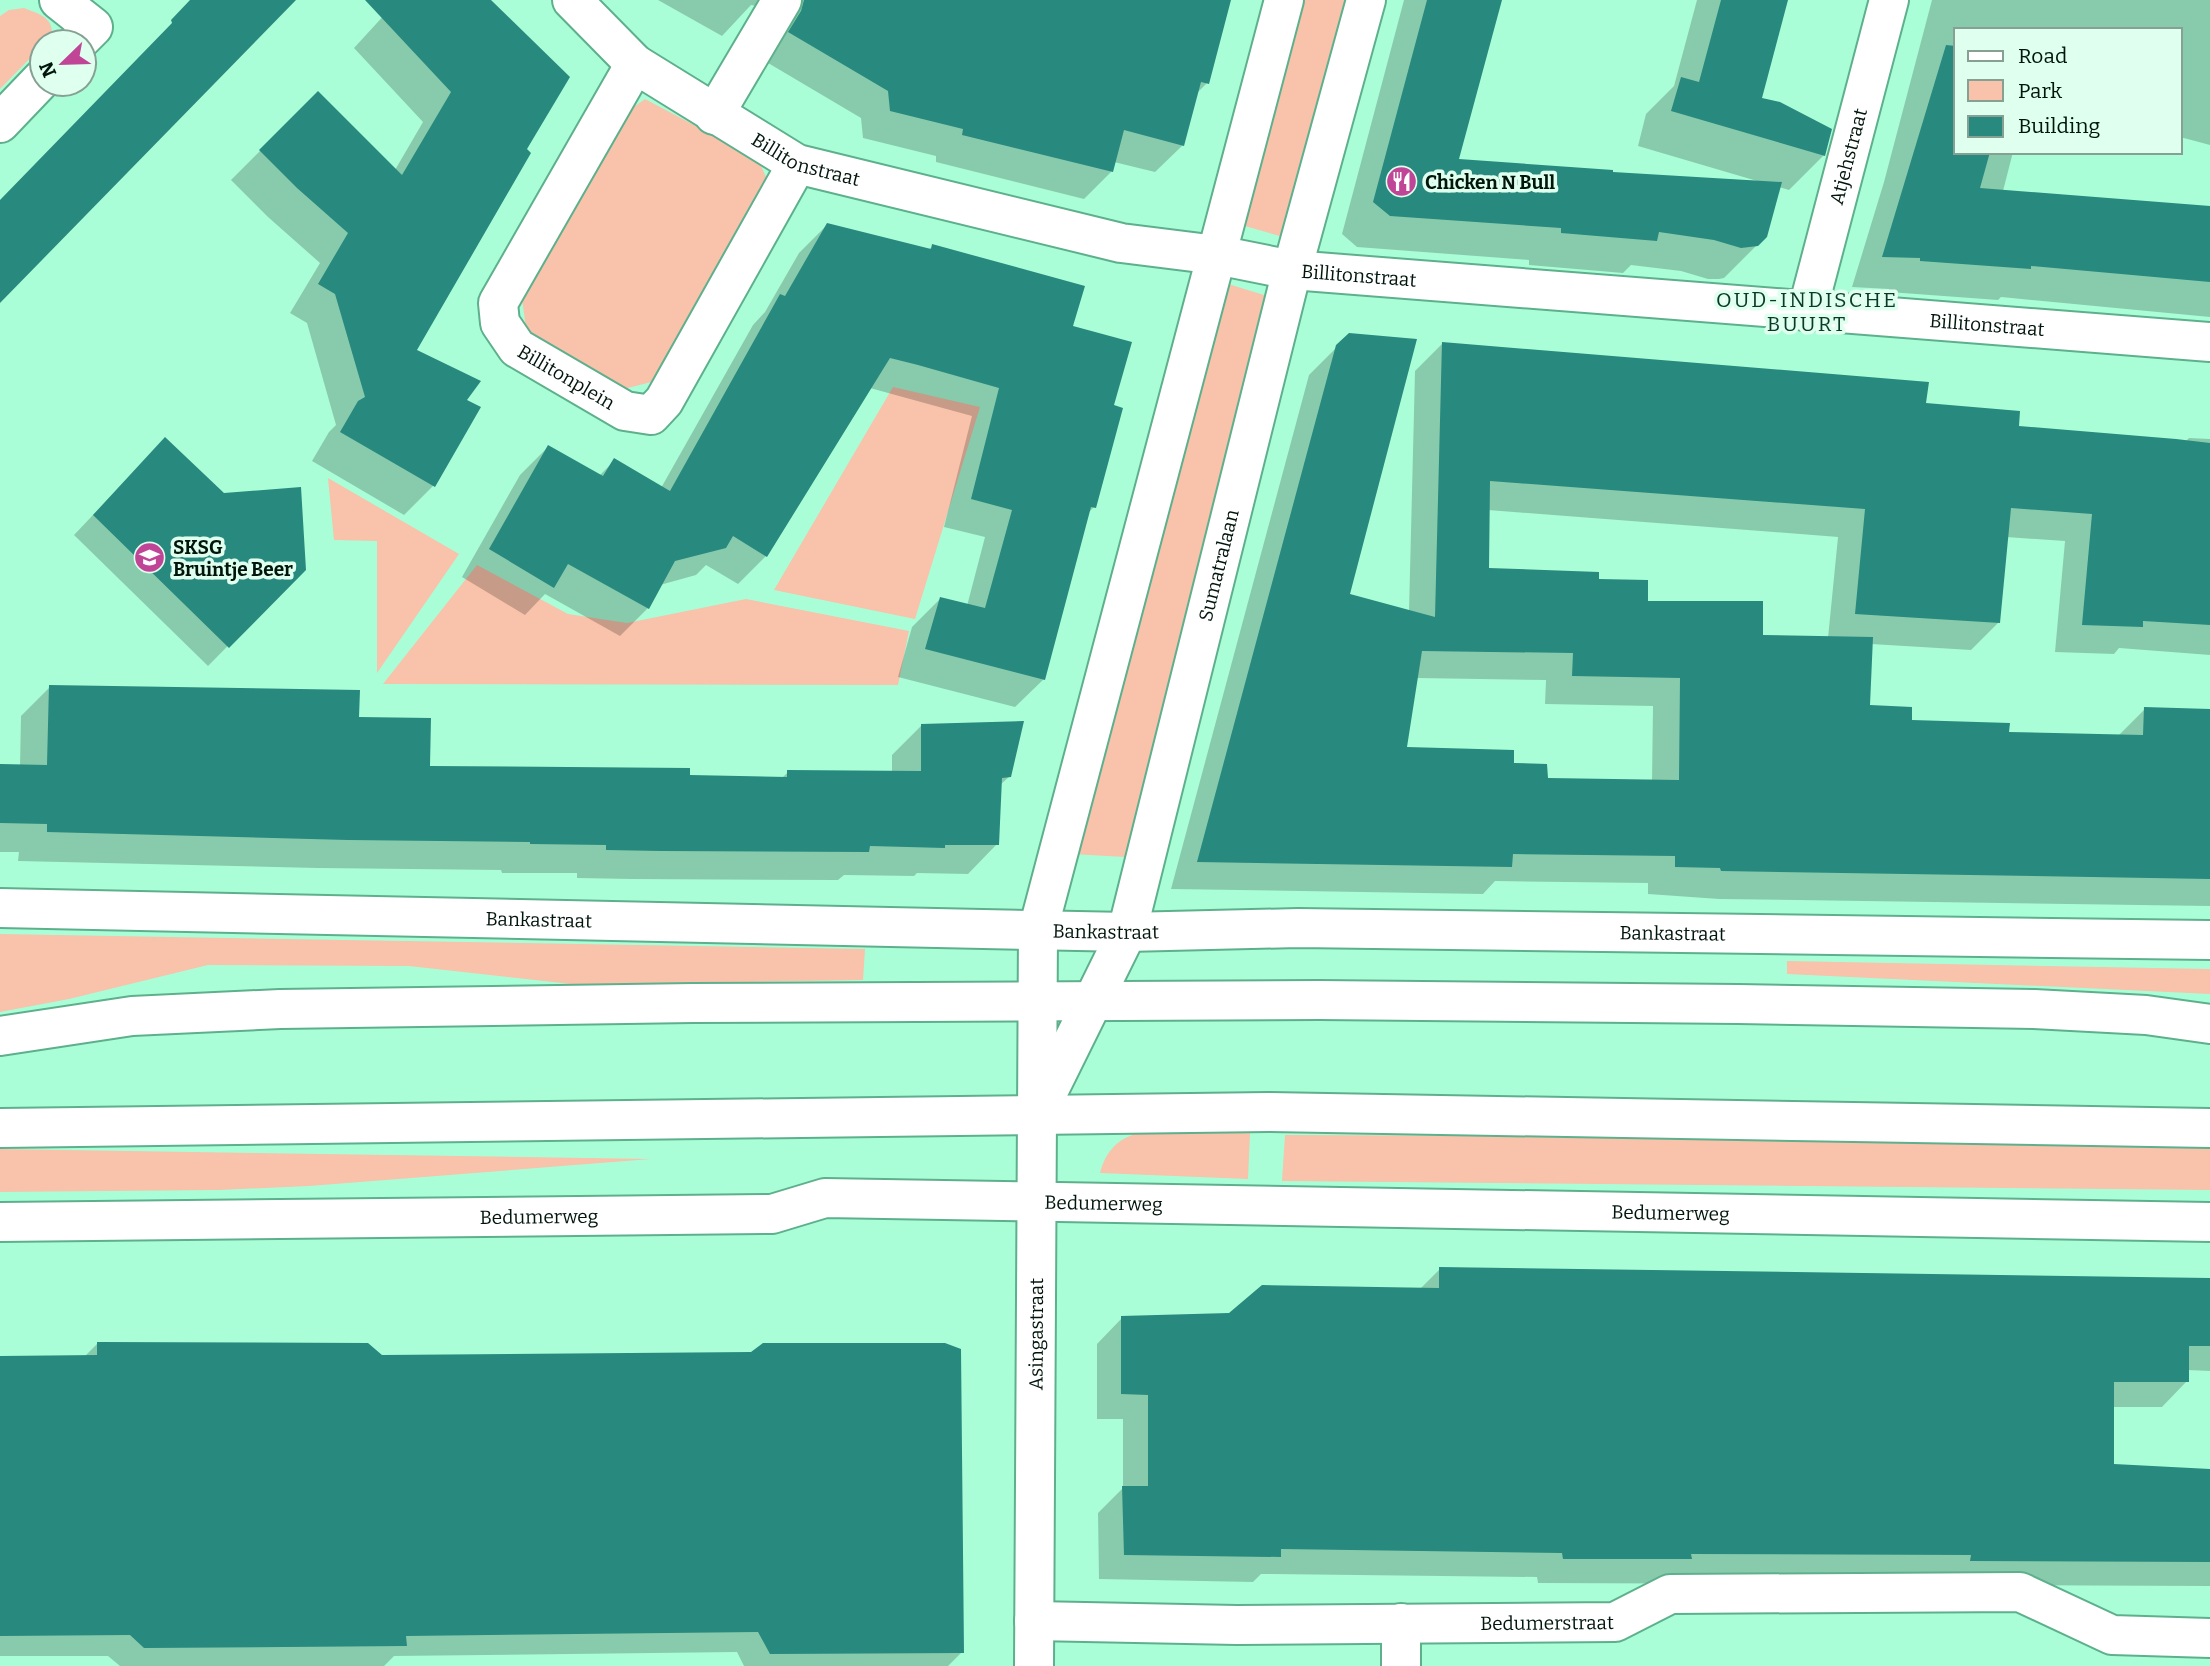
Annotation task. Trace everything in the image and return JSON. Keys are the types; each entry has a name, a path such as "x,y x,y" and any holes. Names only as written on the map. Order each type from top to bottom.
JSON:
{"street":[{"path":"59,0 92,28"},
{"name":"Billitonstraat","path":"572,0 635,64 797,164 1121,243 1217,255 1292,270 2210,342"},
{"path":"714,115 782,0"},
{"path":"1037,1002 1038,930 1284,0"},
{"name":"Sumatralaan","path":"1037,1115 1127,932 1292,270 1366,0"},
{"name":"Atjehstraat","path":"1807,312 1889,0"},
{"name":"Billitonplein","path":"635,64 498,303 500,323 517,348 625,411 651,415 664,401 797,164"},
{"path":"0,123 28,94"},
{"name":"Bankastraat","path":"0,908 1127,932 1298,928 2210,940"},
{"path":"0,1036 132,1016 280,1009 1333,1000 1792,1004 2062,1011 2146,1015 2210,1024"},
{"name":"Asingastraat","path":"1034,1666 1037,1002"},
{"path":"0,1128 1268,1112 2210,1128"},
{"name":"Bedumerweg","path":"0,1222 772,1214 825,1198 2210,1222"},
{"name":"Bedumerstraat","path":"1034,1621 1237,1625 1615,1622 1670,1594 2020,1592 2112,1636 2210,1638"},
{"path":"1401,1623 1401,1666"}],"green space":[{"path":"1298,0 1354,0 1290,239 1238,224"},
{"path":"24,8 40,14 48,20 52,28 28,28 28,60 0,89 0,16 9,10"},
{"path":"645,99 758,159 770,186 659,380 620,390 527,335 522,299 620,117"},
{"path":"1225,283 1274,298 1125,857 1072,854"},
{"path":"893,387 980,407 915,619 774,590"},
{"path":"328,478 459,554 377,673 377,541 334,540"},
{"path":"477,565 568,614 627,623 746,599 909,631 898,685 383,684"},
{"path":"0,934 865,949 863,980 580,985 409,966 208,965 69,999 0,1012"},
{"path":"1787,961 2210,969 2210,994 1787,974"},
{"path":"1143,1132 1250,1133 1248,1179 1100,1173 1110,1151 1120,1141"},
{"path":"1285,1135 2210,1139 2210,1190 1282,1181"},
{"path":"0,1149 651,1159 309,1186 219,1190 0,1192"}],"building":[{"path":"190,0 296,0 0,303 0,200 172,23 171,20"},
{"path":"365,0 491,0 570,77 527,149 531,153 417,350 481,381 467,400 481,407 435,487 340,432 358,401 365,397 335,294 318,284 348,233 259,150 318,91 402,175 451,92"},
{"path":"804,0 1231,0 1209,84 1201,82 1184,146 1124,130 1113,172 962,135 963,129 890,111 888,91 788,32 801,11"},
{"path":"1427,0 1502,0 1459,159 1782,182 1767,237 1758,246 1741,248 1714,240 1659,232 1657,241 1561,233 1561,228 1390,216 1373,202"},
{"path":"1721,0 1788,0 1762,98 1780,102 1832,129 1825,156 1671,111 1681,77 1699,82"},
{"path":"1946,45 1954,46 1954,154 1989,154 1980,188 2210,206 2210,282 2031,266 2031,269 1882,257"},
{"path":"827,223 931,249 932,244 1085,286 1073,326 1132,342 1114,405 1123,408 1096,508 1091,507 1045,680 925,649 940,597 985,608 1012,510 971,499 999,388 890,358 767,557 733,536 726,548 675,561 649,609 568,564 554,588 489,549 548,445 603,476 614,458 670,491 780,294 785,296"},
{"path":"1349,333 1417,339 1350,594 1435,617 1442,342 1929,382 1926,403 2020,411 2019,426 2210,443 2210,625 2143,621 2143,627 2082,625 2092,514 2011,508 2000,623 1855,614 1865,509 1490,481 1489,568 1599,572 1599,579 1648,580 1648,601 1763,601 1763,635 1873,637 1870,705 1912,707 1912,720 2010,723 2009,732 2143,735 2144,707 2210,709 2210,879 1721,871 1720,868 1675,867 1675,856 1513,854 1512,867 1197,862 1336,345","holes":["1422,651 1573,653 1572,676 1680,678 1679,780 1548,778 1547,764 1514,763 1514,750 1407,747"]},
{"path":"165,437 224,493 301,487 306,570 229,648 93,515"},
{"path":"49,685 360,690 359,717 431,718 430,766 690,768 690,775 787,777 787,770 921,771 921,724 1024,721 1011,777 1002,778 999,845 945,845 945,848 870,846 869,852 661,851 606,850 606,845 530,842 47,832 47,824 0,823 0,764 47,765"},
{"path":"1439,1267 2210,1278 2210,1346 2189,1346 2189,1382 2114,1382 2114,1464 2210,1469 2210,1562 1970,1561 1971,1555 1691,1554 1692,1559 1563,1559 1562,1553 1281,1549 1281,1557 1124,1555 1122,1486 1148,1486 1148,1395 1121,1394 1121,1316 1229,1313 1262,1285 1439,1288"},
{"path":"97,1342 368,1343 382,1355 751,1352 763,1343 945,1343 961,1349 964,1653 770,1654 758,1632 406,1636 407,1646 144,1648 130,1635 0,1636 0,1356 97,1355"}],"place":[{"name":"Chicken N Bull","path":"1402,182"},
{"name":"SKSG Bruintje Beer","path":"150,558"}],"district":[{"name":"OUD-INDISCHE BUURT","path":"1807,312"}]}
